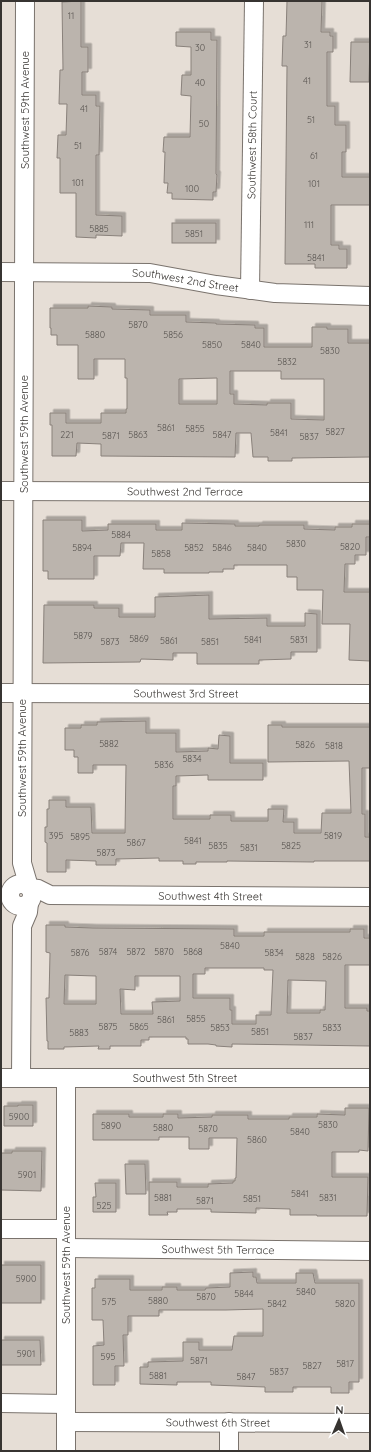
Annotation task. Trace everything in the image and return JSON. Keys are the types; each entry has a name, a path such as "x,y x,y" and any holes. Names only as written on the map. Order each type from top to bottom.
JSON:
{"street":[{"name":"Southwest 59th Avenue","path":"21,1078 22,926 28,912 17,895 18,870 22,867 25,1"},
{"name":"Southwest 58th Court","path":"250,290 254,1"},
{"name":"Southwest 2nd Street","path":"1,272 150,273 250,290 370,296"},
{"name":"Southwest 2nd Terrace","path":"1,491 370,492"},
{"name":"Southwest 3rd Street","path":"1,693 370,694"},
{"name":"Southwest 4th Street","path":"17,895 38,890 50,895 370,897"},
{"name":"Southwest 5th Street","path":"1,1078 370,1078"},
{"name":"Southwest 59th Avenue","path":"66,1078 66,1451"},
{"path":"1,1229 66,1229"},
{"name":"Southwest 5th Terrace","path":"66,1248 370,1251"},
{"path":"1,1403 66,1404"},
{"name":"Southwest 6th Street","path":"66,1422 370,1423"},
{"path":"229,1422 229,1451"}],"building":[{"path":"81,1 81,47 88,47 88,72 82,72 82,95 96,95 96,106 100,106 99,155 96,155 96,215 122,216 122,236 96,235 96,238 76,237 76,193 60,193 60,158 57,158 58,135 66,135 67,104 59,104 60,70 63,70 62,2"},
{"path":"287,1 322,1 321,32 330,32 330,36 333,36 333,52 327,52 327,106 335,106 335,125 346,125 346,152 342,152 342,177 370,177 370,205 331,205 331,245 339,245 339,249 347,249 347,268 315,268 315,264 285,264 287,66 282,66 283,36 286,36"},
{"path":"176,32 211,32 211,40 217,40 217,175 216,192 213,192 213,200 172,199 172,193 167,193 168,183 164,183 164,137 190,137 191,96 181,95 182,75 191,75 191,47 176,46"},
{"path":"351,42 370,42 369,82 350,82"},
{"path":"172,223 216,223 216,243 172,243"},
{"path":"88,306 112,307 112,309 150,310 150,315 186,315 186,322 255,325 255,328 264,328 264,347 312,347 312,327 348,329 348,343 370,343 370,457 292,458 292,461 268,461 268,457 253,457 251,433 236,433 235,457 101,456 101,444 77,443 76,456 52,456 52,425 50,425 50,413 66,413 66,423 101,423 101,413 126,413 127,409 127,378 125,378 125,359 94,359 94,379 78,379 78,345 57,345 57,335 51,335 50,308 88,308","holes":["230,371 281,371 281,379 324,379 324,420 291,419 291,403 267,403 267,405 234,404 234,394 230,394","217,378 217,404 179,404 179,379"]},
{"path":"43,520 82,520 82,531 108,530 108,524 156,524 156,530 182,530 182,523 235,524 235,526 304,525 304,529 335,530 335,527 352,527 352,524 370,524 370,537 366,537 366,555 355,555 355,564 345,564 344,592 370,592 370,661 349,660 350,624 322,624 323,590 297,590 297,577 287,577 287,565 234,565 234,569 223,569 223,572 164,573 164,569 143,569 144,543 121,543 120,556 94,556 94,579 48,579 48,571 43,571"},
{"path":"209,595 209,619 267,618 267,626 305,626 305,613 317,614 317,652 291,652 291,659 259,660 259,664 197,664 197,653 173,653 173,660 141,659 140,662 43,663 44,605 94,605 94,608 119,608 119,617 155,617 155,597"},
{"path":"146,721 146,733 176,733 176,752 208,751 208,748 218,749 219,735 230,736 230,763 263,763 263,780 208,780 208,775 176,776 176,786 173,786 173,819 210,819 210,815 231,815 231,821 268,821 268,809 284,809 283,822 294,822 294,833 321,833 322,813 351,813 349,761 268,762 268,725 282,725 282,727 370,727 370,768 362,768 362,814 365,814 365,837 370,837 370,861 227,861 183,864 183,861 159,861 159,858 116,859 116,865 96,865 96,861 66,860 66,872 47,872 47,843 45,842 45,827 47,827 47,809 49,809 49,800 66,800 66,807 91,807 92,833 125,833 126,765 93,765 93,773 78,773 78,757 74,757 74,750 65,750 65,728 81,728 81,725 97,725 97,722"},
{"path":"46,925 65,925 65,927 93,928 234,929 234,936 264,936 264,932 350,932 350,929 364,929 364,938 370,938 370,965 345,965 345,1008 367,1008 367,1011 370,1011 370,1046 232,1044 232,1047 208,1044 188,1044 188,1039 186,1039 186,1037 149,1037 149,1040 141,1040 141,1046 110,1046 110,1049 98,1049 99,1046 48,1049 46,998 49,998 50,953 46,952","holes":["205,968 264,968 264,970 273,970 271,1015 256,1015 256,1024 232,1024 230,998 193,998 193,974 205,974","65,975 96,976 96,1004 64,1004","135,976 180,976 180,1001 152,1002 153,1014 121,1014 120,989 135,990","288,980 326,981 325,1010 320,1010 320,1013 287,1013"]},
{"path":"33,1105 33,1126 4,1126 4,1106"},
{"path":"345,1108 369,1108 368,1151 359,1150 359,1152 332,1152 332,1177 368,1177 367,1216 290,1215 290,1209 256,1208 256,1213 211,1212 211,1209 177,1209 177,1212 167,1212 168,1215 149,1215 149,1182 177,1182 177,1187 208,1187 208,1184 233,1183 236,1178 237,1138 209,1138 209,1149 189,1149 189,1137 159,1137 159,1140 93,1140 93,1114 129,1114 129,1117 163,1117 163,1114 178,1114 178,1118 212,1117 212,1115 248,1115 248,1119 289,1119 289,1117 317,1117 317,1114 345,1115"},
{"path":"12,1151 42,1151 41,1191 1,1190 1,1153 12,1153"},
{"path":"125,1164 145,1164 146,1194 126,1194"},
{"path":"95,1183 116,1183 116,1212 93,1212 93,1197 96,1197"},
{"path":"1,1265 41,1265 41,1303 1,1303"},
{"path":"253,1272 253,1277 256,1277 257,1283 296,1283 296,1273 313,1273 315,1283 359,1283 359,1382 349,1382 349,1393 331,1393 331,1387 293,1387 293,1392 265,1392 265,1387 211,1385 211,1382 177,1382 177,1385 140,1384 140,1367 148,1367 148,1362 183,1361 183,1342 199,1342 199,1350 232,1350 234,1336 263,1336 263,1309 159,1310 159,1316 128,1316 128,1335 123,1335 124,1366 115,1366 115,1385 93,1385 93,1346 104,1345 103,1320 92,1320 92,1288 95,1288 95,1279 130,1279 130,1290 162,1290 162,1287 177,1287 177,1290 205,1290 206,1288 230,1287 230,1273"},
{"path":"1,1340 40,1340 41,1365 1,1365"}]}
